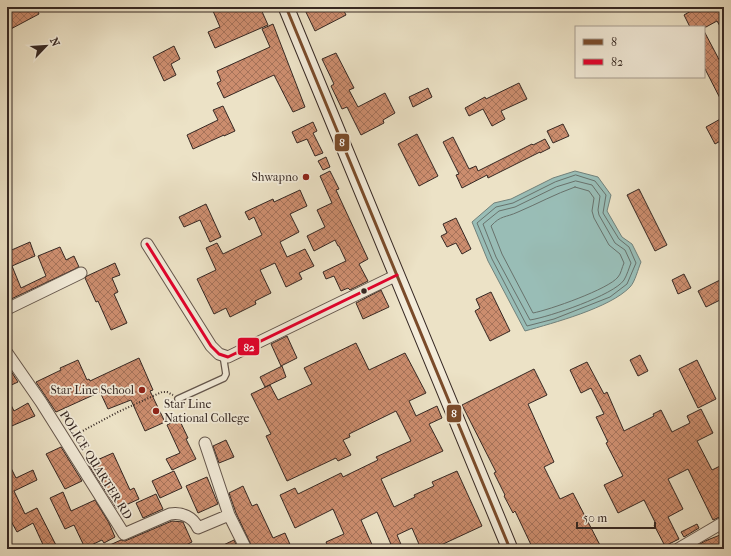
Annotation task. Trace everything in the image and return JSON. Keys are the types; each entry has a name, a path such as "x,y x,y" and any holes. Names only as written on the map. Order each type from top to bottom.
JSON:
{"main road":[{"path":"286,7 510,549"},
{"path":"296,7 520,549"}],"street":[{"path":"147,244 211,346 219,354 228,357 397,275"},
{"path":"7,309 81,273"},
{"name":"POLICE QUARTER RD","path":"7,353 41,402 124,534 170,514 176,513 191,518 198,528 229,515"},
{"path":"205,443 229,515 246,549"},
{"path":"686,547 724,522"}],"lane":[{"path":"178,399 224,378 226,374 223,356"}],"path":[{"path":"65,441 118,412 162,392 171,393 178,399"}],"water":[{"path":"575,171 598,177 611,195 607,211 622,237 632,244 641,262 632,285 621,295 609,302 580,314 525,331 488,261 472,222 494,203 511,199 553,178"}],"building":[{"path":"7,7 36,7 39,14 7,31"},
{"path":"221,7 260,7 268,25 215,48 208,32 220,27 213,11"},
{"path":"311,7 342,7 346,15 315,31 305,10"},
{"path":"698,7 724,7 724,33 717,21 706,27 690,26 684,15"},
{"path":"273,24 305,107 293,112 274,75 224,98 217,83 221,81 217,71 270,47 262,29"},
{"path":"705,33 724,69 724,106 705,69"},
{"path":"174,46 180,59 171,64 176,75 164,81 153,57"},
{"path":"336,53 354,88 349,90 358,107 385,93 395,113 383,120 384,123 361,135 347,107 342,109 331,86 334,84 322,59"},
{"path":"519,83 527,99 501,111 505,119 492,126 483,109 469,116 465,108 485,97 486,99"},
{"path":"428,88 432,97 413,107 409,97"},
{"path":"223,106 235,131 193,149 187,135 218,120 213,110"},
{"path":"724,117 724,139 715,144 706,127"},
{"path":"313,122 317,131 313,133 323,153 315,156 307,139 297,143 292,132"},
{"path":"563,124 569,136 553,143 547,131"},
{"path":"417,134 438,176 419,186 398,144"},
{"path":"453,137 469,169 476,166 478,171 545,139 550,148 488,178 487,175 462,188 456,175 459,174 443,142"},
{"path":"326,157 330,167 323,170 318,161"},
{"path":"330,171 339,189 336,190 368,259 359,264 368,281 350,290 348,288 341,291 334,276 326,279 323,272 346,261 335,240 314,251 307,236 325,227 317,210 332,203 320,176"},
{"path":"639,189 667,245 655,251 627,195"},
{"path":"300,190 307,206 290,214 299,232 280,242 287,257 305,249 314,266 299,273 302,279 286,287 275,263 260,270 271,293 255,301 256,304 230,317 226,308 214,314 197,279 216,270 206,248 217,243 223,254 262,235 254,217 249,220 245,212 273,199 274,202"},
{"path":"206,204 221,237 210,242 200,220 184,227 179,217"},
{"path":"456,218 471,249 462,254 456,243 447,247 441,236 447,233 443,224"},
{"path":"30,242 35,256 12,266 21,288 46,276 38,256 60,247 66,260 74,256 79,267 7,301 7,252"},
{"path":"115,263 120,275 112,278 118,292 114,294 127,323 111,330 98,301 96,302 85,278"},
{"path":"684,274 691,288 678,294 672,280"},
{"path":"724,278 724,298 706,307 698,291"},
{"path":"381,290 389,307 363,319 356,303"},
{"path":"491,292 510,331 490,341 475,311 480,308 476,299"},
{"path":"287,336 297,358 281,366 271,344"},
{"path":"356,343 369,370 405,353 426,393 409,401 416,416 437,406 442,418 429,424 443,451 381,479 394,507 415,497 414,495 434,486 432,482 457,471 482,526 441,545 440,544 428,549 421,549 412,528 397,535 403,549 393,549 377,512 361,520 374,549 329,549 326,542 344,534 333,509 295,528 280,495 295,488 298,494 341,473 343,477 378,460 376,457 411,441 396,411 349,434 350,437 343,440 351,455 338,461 336,458 287,481 266,436 271,434 251,394 270,385 278,400 312,384 304,368"},
{"path":"640,355 648,371 638,376 630,360"},
{"path":"139,358 153,390 150,391 165,422 145,431 131,400 108,409 100,392 56,412 36,382 61,370 60,368 78,360 87,380 89,379 90,381"},
{"path":"697,360 716,399 698,408 679,369"},
{"path":"587,362 604,394 607,392 624,431 654,416 653,414 661,410 672,432 690,423 687,416 701,409 713,433 697,441 712,470 724,464 724,515 713,520 688,469 668,479 683,509 668,517 679,539 665,546 654,525 656,524 644,500 618,513 604,485 623,476 606,443 608,442 596,417 604,414 591,388 581,393 570,370"},
{"path":"7,365 18,382 7,387"},
{"path":"282,366 286,377 265,387 260,377"},
{"path":"534,369 547,395 528,404 554,462 544,467 560,499 573,493 602,549 533,549 515,511 513,513 504,496 505,495 494,473 496,472 462,405"},
{"path":"7,397 14,411 28,403 35,416 7,428"},
{"path":"179,419 188,438 186,439 196,459 172,470 166,459 180,453 167,425"},
{"path":"226,440 234,457 219,463 213,446"},
{"path":"61,447 82,481 65,489 46,454"},
{"path":"113,453 130,490 134,488 139,499 117,509 88,464"},
{"path":"7,460 16,478 33,470 37,480 14,491 25,514 37,508 58,549 45,549 33,523 17,532 7,514"},
{"path":"174,471 182,488 160,498 152,481"},
{"path":"207,477 218,504 198,513 186,486"},
{"path":"243,486 252,506 257,504 273,538 285,533 292,549 253,549 236,513 229,493"},
{"path":"63,492 71,511 95,500 109,523 115,537 104,543 102,540 85,548 74,525 65,529 50,498"},
{"path":"156,494 163,509 143,518 136,503"},
{"path":"172,521 183,522 192,542 178,549 172,549 170,545 161,549 101,549 121,540 125,541"},
{"path":"697,524 699,528 684,537 681,532"},
{"path":"724,530 724,549 692,549 705,541 720,535 719,533"},
{"path":"234,540 238,549 215,549"}],"transit line":[{"name":"8","path":"286,7 510,549"},
{"name":"82","path":"147,244 211,346 219,354 228,357 397,275"}],"place":[{"name":"Shwapno","path":"306,177"},
{"name":"Star Line School","path":"142,390"},
{"name":"Star Line National College","path":"156,411"}]}
